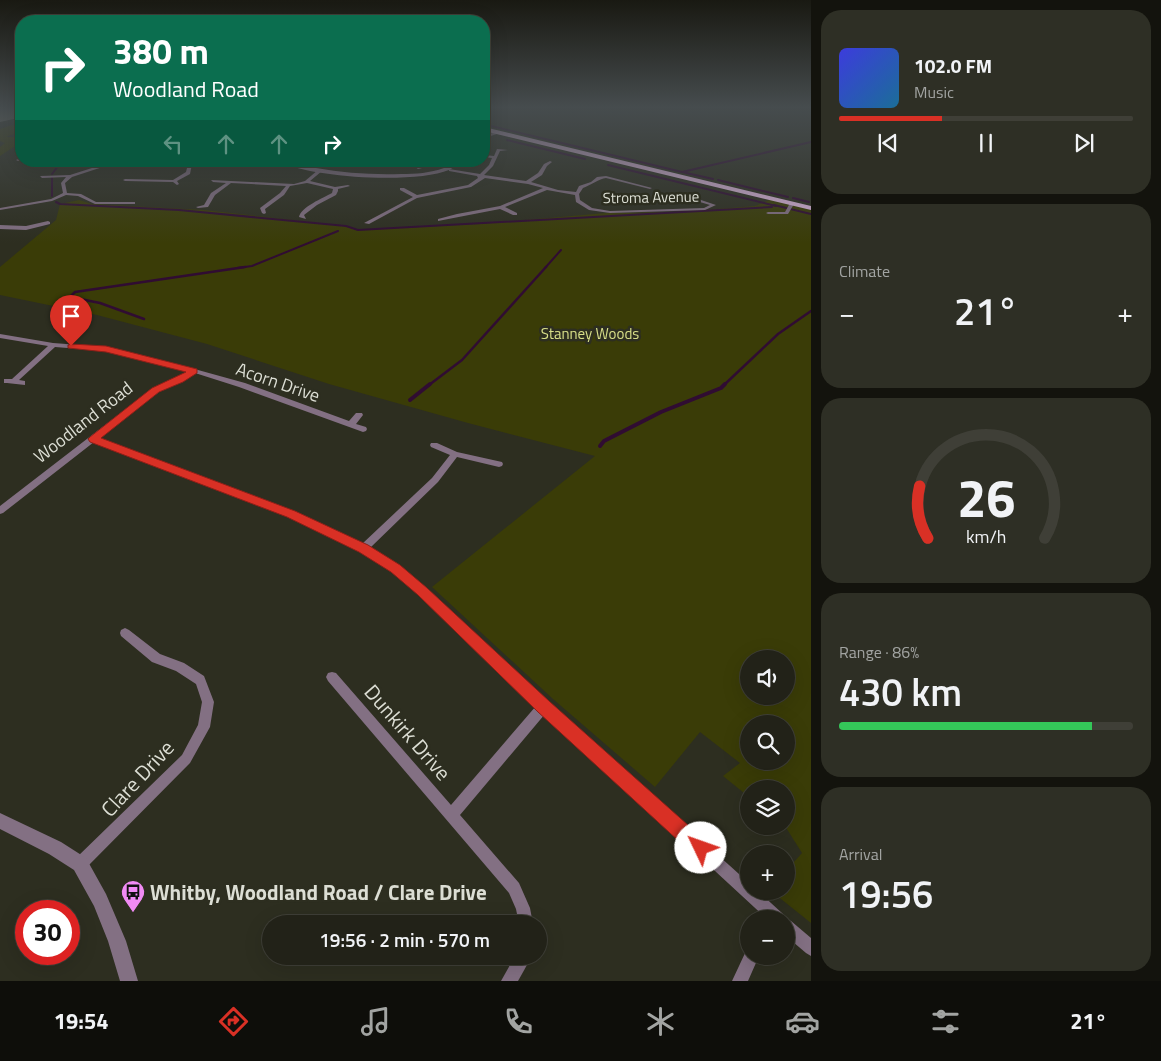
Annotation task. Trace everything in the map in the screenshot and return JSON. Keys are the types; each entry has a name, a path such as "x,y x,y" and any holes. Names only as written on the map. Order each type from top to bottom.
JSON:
{"main road":[{"path":"574,152 811,208"}],"street":[{"path":"367,223 416,196 469,186 491,166 496,152"},
{"path":"490,157 494,157"},
{"path":"527,183 540,174 545,165 550,162"},
{"path":"42,177 70,176 99,167"},
{"path":"125,180 176,182 188,173 189,167"},
{"path":"297,167 320,171 411,177 451,170 577,194 581,187 603,177 615,178 648,187 639,188"},
{"path":"451,170 454,167"},
{"path":"307,182 320,171"},
{"path":"65,194 63,183 70,176"},
{"path":"213,182 289,185 307,182 335,188 348,186"},
{"path":"198,207 208,207 213,194 229,183"},
{"path":"253,212 263,212 289,185"},
{"path":"294,216 302,217 313,205 334,194 335,188"},
{"path":"402,189 416,196"},
{"path":"440,220 449,220 501,207 545,189"},
{"path":"0,209 52,200 65,194 79,195 95,202 133,203"},
{"name":"Stroma Avenue","path":"577,194 578,201 585,207 610,212 705,209 714,205 695,199"},
{"path":"768,214 786,213 792,204"},
{"path":"501,207 515,214"},
{"path":"0,227 19,228 44,225"},
{"name":"Acorn Drive","path":"0,336 54,345 106,349 194,371 242,385 363,428"},
{"path":"14,382 54,345"},
{"name":"Woodland Road","path":"0,511 156,390 194,371"},
{"path":"351,424 359,415"},
{"path":"94,439 291,514 363,548 395,569 423,592 765,910"},
{"path":"434,446 455,454 499,464"},
{"path":"363,548 435,480 455,454"},
{"name":"Clare Drive","path":"80,864 186,759 204,727 208,702 200,680 180,667 156,658 125,633"},
{"name":"Dunkirk Drive","path":"332,677 514,888 524,915"},
{"name":"Dunkirk Drive","path":"452,814 544,706"},
{"path":"0,821 55,848 80,864 100,900 114,932 129,981"},
{"path":"795,934 811,948"},
{"path":"508,981 518,965"},
{"path":"740,981 747,965"}],"green space":[{"name":"Stanney Woods","path":"772,199 811,208 811,923 782,900 795,900 795,861 802,853 791,835 795,835 795,780 740,780 740,790 723,776 740,763 700,732 655,787 553,699 432,587 595,456 329,384 207,344 97,315 0,295 0,267 56,220 60,204 79,200 92,204 204,210 346,226 358,230 480,224 606,213 680,212 755,206"}],"waterway":[{"path":"555,152 585,159"},
{"path":"598,152 682,172"},
{"path":"682,172 769,152"},
{"path":"608,165 776,206"},
{"path":"52,174 57,167"},
{"path":"682,172 713,179"},
{"path":"52,178 52,196"},
{"path":"718,180 788,197"},
{"path":"793,198 809,202"},
{"path":"56,202 60,204 179,210 346,226 358,230 772,207"},
{"path":"774,205 811,214"},
{"path":"237,268 252,266 338,231"},
{"path":"545,268 561,250"},
{"path":"144,319 100,303 70,297 75,292 245,267"},
{"path":"429,385 462,360 546,267"},
{"path":"724,385 778,334 811,311"},
{"path":"410,400 430,384"},
{"path":"600,446 604,441 661,412 721,388 724,385"}],"place":[{"name":"Whitby, Woodland Road / Clare Drive","path":"133,913"}],"route":[{"path":"71,346 106,349 194,371 156,390 94,439 291,514 363,548 395,569 423,592 544,706 701,848"}]}
